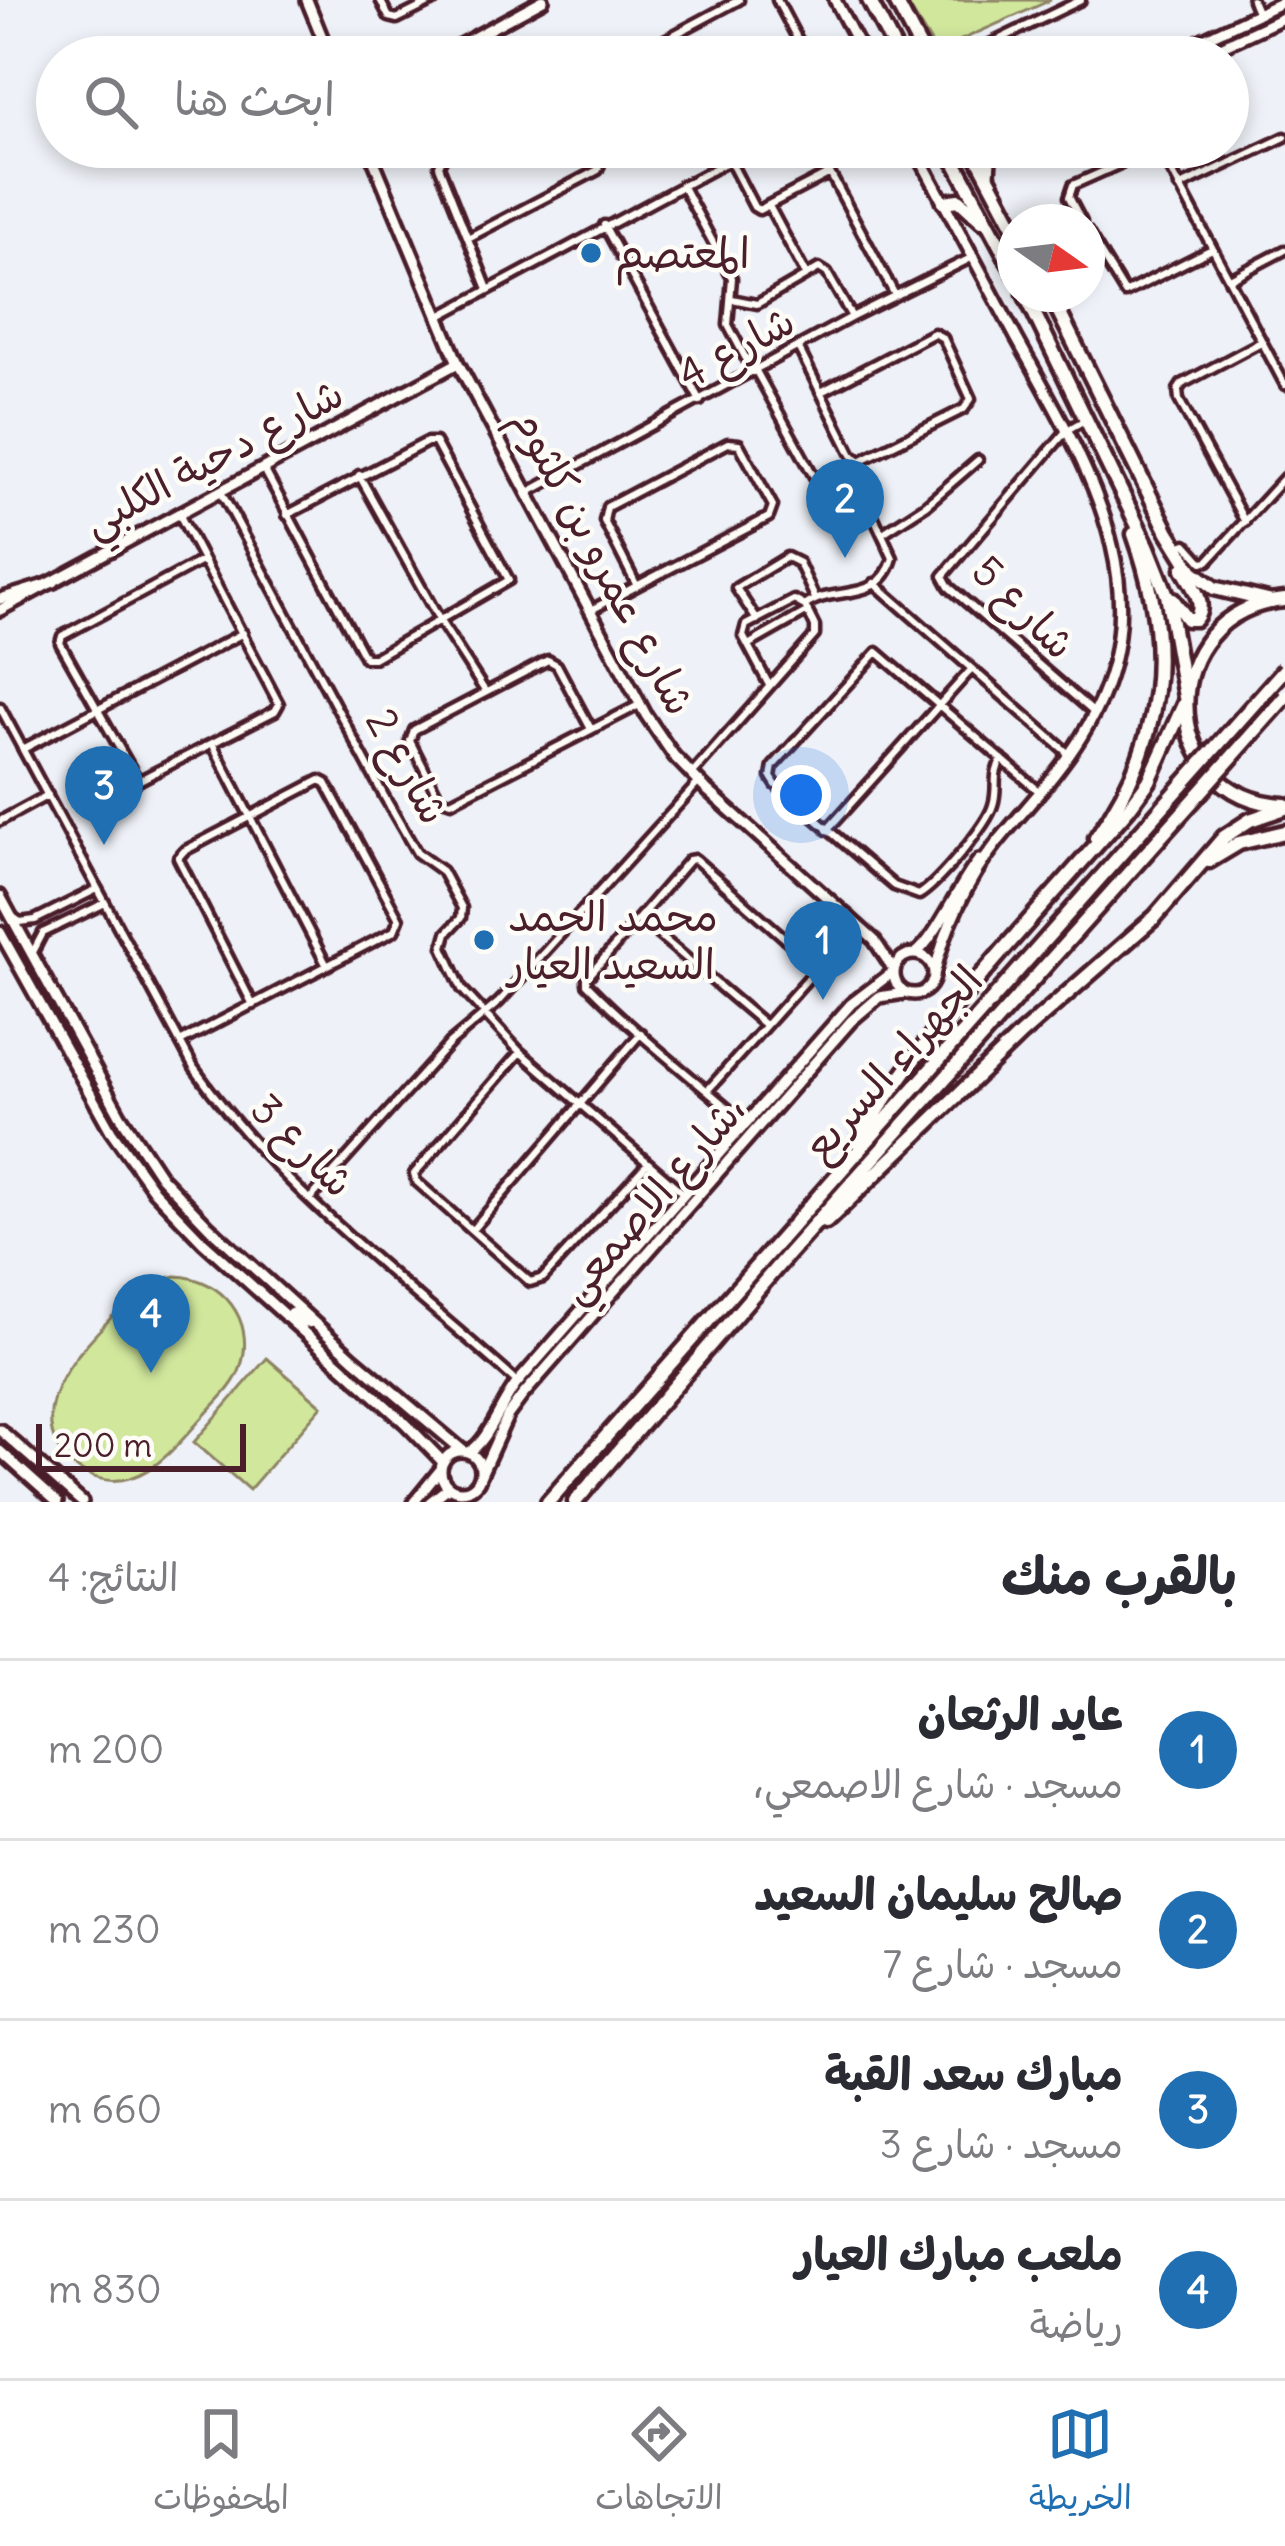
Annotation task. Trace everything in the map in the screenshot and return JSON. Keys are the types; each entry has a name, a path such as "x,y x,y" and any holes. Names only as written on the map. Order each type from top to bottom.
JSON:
{"highway":[{"path":"868,0 887,36"},
{"path":"895,0 914,36"},
{"path":"958,168 997,239"},
{"path":"983,168 1002,204"},
{"path":"944,202 956,200 968,206 995,235"},
{"path":"1034,312 1182,614 1195,619 1201,606 1059,312"},
{"path":"1073,872 1133,779 1157,705 1156,628 1149,585 1113,476"},
{"path":"1168,532 1192,571 1214,588 1278,601"},
{"path":"1147,545 1167,595 1192,740 1215,776 1251,799 1285,807"},
{"path":"847,1162 877,1112 924,1051 1149,781 1185,700 1193,663 1213,633 1240,612 1278,601"},
{"name":"الجهراء السريع","path":"548,1502 1285,669"},
{"name":"الجهراء السريع","path":"575,1502 789,1253 1285,697"},
{"path":"789,1253 1021,1034 1155,917 1232,831 1285,807"},
{"path":"1194,874 1239,843 1285,832"}],"street":[{"path":"307,0 322,36"},
{"path":"380,0 389,16 398,19 435,0"},
{"path":"672,36 739,0"},
{"path":"777,0 796,36"},
{"path":"836,0 854,36"},
{"path":"1006,36 1081,0"},
{"path":"1252,0 1258,14"},
{"path":"1211,36 1285,1"},
{"path":"475,36 534,2"},
{"path":"1244,36 1285,17"},
{"path":"1249,154 1285,137"},
{"name":"شارع عمرو بن كلثوم","path":"377,168 458,362 640,704 674,756 874,940 894,971"},
{"path":"441,168 488,289"},
{"path":"468,238 599,168"},
{"path":"438,317 716,168"},
{"path":"734,168 754,207 762,210 830,173 895,295"},
{"path":"925,168 1067,430 1104,509 1119,580 1119,628 1095,712 1070,755 961,882 927,943 901,958 894,981 904,993 924,992 960,907 996,844"},
{"path":"990,168 990,181"},
{"path":"1073,204 1069,197 1073,185 1111,168"},
{"path":"1169,168 1285,385"},
{"path":"1179,187 1219,168"},
{"path":"682,185 732,278 728,326 835,515 845,521 872,513 893,558 889,571 874,583 848,596 815,598 806,609 748,645"},
{"path":"769,206 806,275"},
{"path":"604,225 700,402"},
{"path":"1105,260 1125,293 1212,249"},
{"path":"1229,280 1285,250"},
{"name":"شارع 4","path":"529,493 852,317 973,257"},
{"path":"732,299 757,304 819,268 852,317"},
{"path":"798,347 852,454 863,461 964,409 971,399 943,338 934,332 821,392"},
{"path":"1245,522 1179,400 1178,390 1261,342"},
{"name":"شارع دحية الكلبي","path":"0,610 458,362"},
{"path":"1067,430 1086,419"},
{"name":"شارع 5","path":"1067,430 945,571 943,580 1095,712"},
{"path":"264,468 287,515 365,658 374,658 506,585 509,577 435,442 359,475 287,515"},
{"path":"591,610 638,586 772,513 773,506 739,444 728,443 607,507 604,521 638,586"},
{"path":"883,533 926,505 978,460"},
{"path":"359,475 485,691"},
{"path":"1177,548 1186,544 1202,562 1208,561 1285,477"},
{"name":"شارع 2","path":"221,492 384,796 418,853 446,876 463,913 443,946 462,988 520,1052 684,1193"},
{"path":"179,514 279,704 275,711 137,781 60,643 62,636 203,560"},
{"path":"757,620 736,588 788,556 799,563 815,598"},
{"path":"0,599 54,582"},
{"path":"874,583 1070,755"},
{"path":"310,1199 450,1043 486,1015 814,635 815,626 806,609 794,600 743,630 769,685"},
{"path":"23,749 243,633"},
{"path":"1003,759 995,770 995,797 988,816 919,895 894,886 827,830 776,785 772,770 872,655 884,655 941,704 1003,759 1041,793"},
{"path":"591,729 552,660 544,660 411,735 410,744 442,801 452,802 640,704"},
{"path":"827,830 970,670"},
{"name":"شارع 3","path":"0,707 180,1042 227,1114 310,1199 518,1382"},
{"path":"212,745 327,966"},
{"path":"180,1042 253,1005 394,931 399,919 323,781 184,851 178,862 253,1005"},
{"path":"0,820 48,795"},
{"path":"707,1090 815,965 702,861 689,860 586,981 641,1033 746,1124"},
{"path":"11,915 20,922 35,920 97,889"},
{"path":"0,896 87,1057 161,1178 313,1322 481,1467 479,1479 466,1490 449,1487 430,1502"},
{"path":"32,955 43,933 104,903"},
{"path":"638,918 765,1025"},
{"path":"0,932 111,1131 144,1178 174,1213 405,1423 442,1466 449,1487"},
{"name":"شارع عمرو بن كلثوم","path":"874,940 914,954"},
{"path":"914,954 931,962 934,975"},
{"name":"شارع الاصمعي،","path":"466,1451 482,1444 501,1403 518,1382 850,1004 894,971"},
{"name":"شارع الاصمعي،","path":"479,1479 508,1415 522,1396 851,1021 879,997 904,993"},
{"path":"56,1030 74,1058 87,1057"},
{"path":"472,1229 641,1033"},
{"path":"520,1052 414,1174 530,1282 538,1280 648,1163"},
{"path":"254,1287 277,1300 281,1293"},
{"path":"286,1317 292,1313 306,1323 313,1322"},
{"path":"405,1423 417,1423 416,1411"},
{"path":"0,1430 82,1502"},
{"path":"414,1502 450,1453 466,1451"},
{"path":"1,1455 57,1502"}],"green space":[{"path":"905,0 1051,0 970,36 927,36"},
{"path":"176,1276 208,1284 231,1304 244,1333 238,1373 220,1399 154,1466 124,1480 89,1475 70,1463 56,1444 51,1422 61,1381 136,1291"},
{"path":"267,1358 322,1406 249,1490 194,1442"}],"place":[{"name":"المعتصم","path":"591,253"},
{"name":"صالح سليمان السعيد","path":"845,558"},
{"name":"مبارك سعد القبة","path":"104,845"},
{"name":"محمد الحمد السعيد العيار","path":"484,940"},
{"name":"عايد الرثعان","path":"823,1000"},
{"name":"ملعب مبارك العيار","path":"151,1373"}]}
